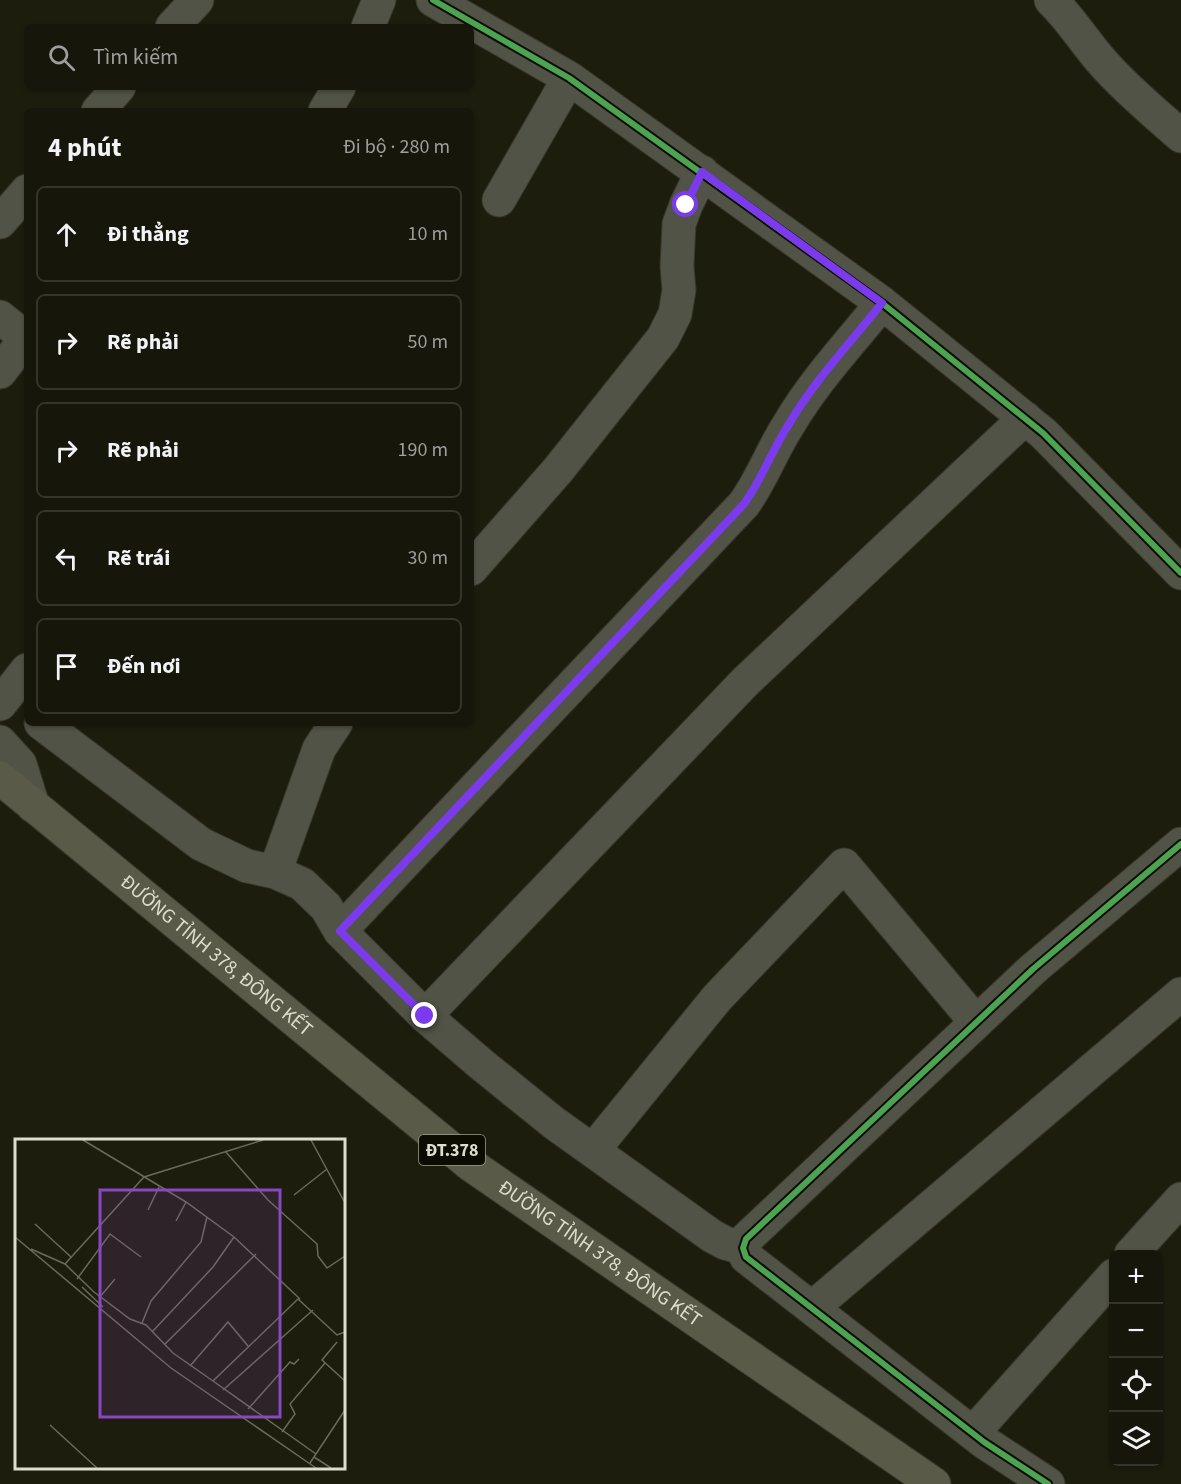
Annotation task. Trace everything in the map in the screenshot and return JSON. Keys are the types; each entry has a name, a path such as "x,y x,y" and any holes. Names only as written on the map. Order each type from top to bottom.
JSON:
{"main road":[{"name":"ĐƯỜNG TỈNH 378, ĐÔNG KẾT","path":"0,778 471,1165 934,1484"}],"street":[{"path":"175,24 197,0"},
{"path":"369,24 379,0"},
{"path":"433,0 569,78 882,303 1043,433 1181,573"},
{"path":"1051,0 1062,10 1104,64 1181,136"},
{"path":"499,200 569,78"},
{"path":"101,108 116,90"},
{"path":"327,108 337,90"},
{"path":"474,566 558,470 663,338 675,314 679,290 676,266 679,224 702,172"},
{"path":"0,222 24,194"},
{"path":"340,931 744,504 757,486 788,425 801,405 882,303"},
{"path":"0,317 24,336"},
{"path":"0,372 24,341"},
{"path":"425,1016 745,682 1025,418"},
{"path":"8,701 24,675"},
{"path":"45,726 201,844 247,866 274,872 302,884 326,907 340,931 425,1016 481,1064 554,1123 594,1149 712,1236 725,1243 743,1248"},
{"path":"274,872 319,749 334,726"},
{"path":"0,742 20,764 33,806"},
{"path":"1048,1484 973,1433 746,1257 743,1248 746,1239 1032,969 1181,844"},
{"path":"594,1149 717,998 844,865 976,1022"},
{"path":"812,1308 1181,994"},
{"path":"1135,1250 1181,1199"},
{"path":"973,1433 1109,1280"}],"cycle path":[{"path":"433,0 569,78 882,303 1043,433 1181,573"},
{"path":"1048,1484 984,1442 746,1257 743,1248 746,1239 1033,969 1181,844"}],"route":[{"path":"425,1016 340,931 744,504 757,486 788,425 801,405 882,303 702,172 686,205"}]}
